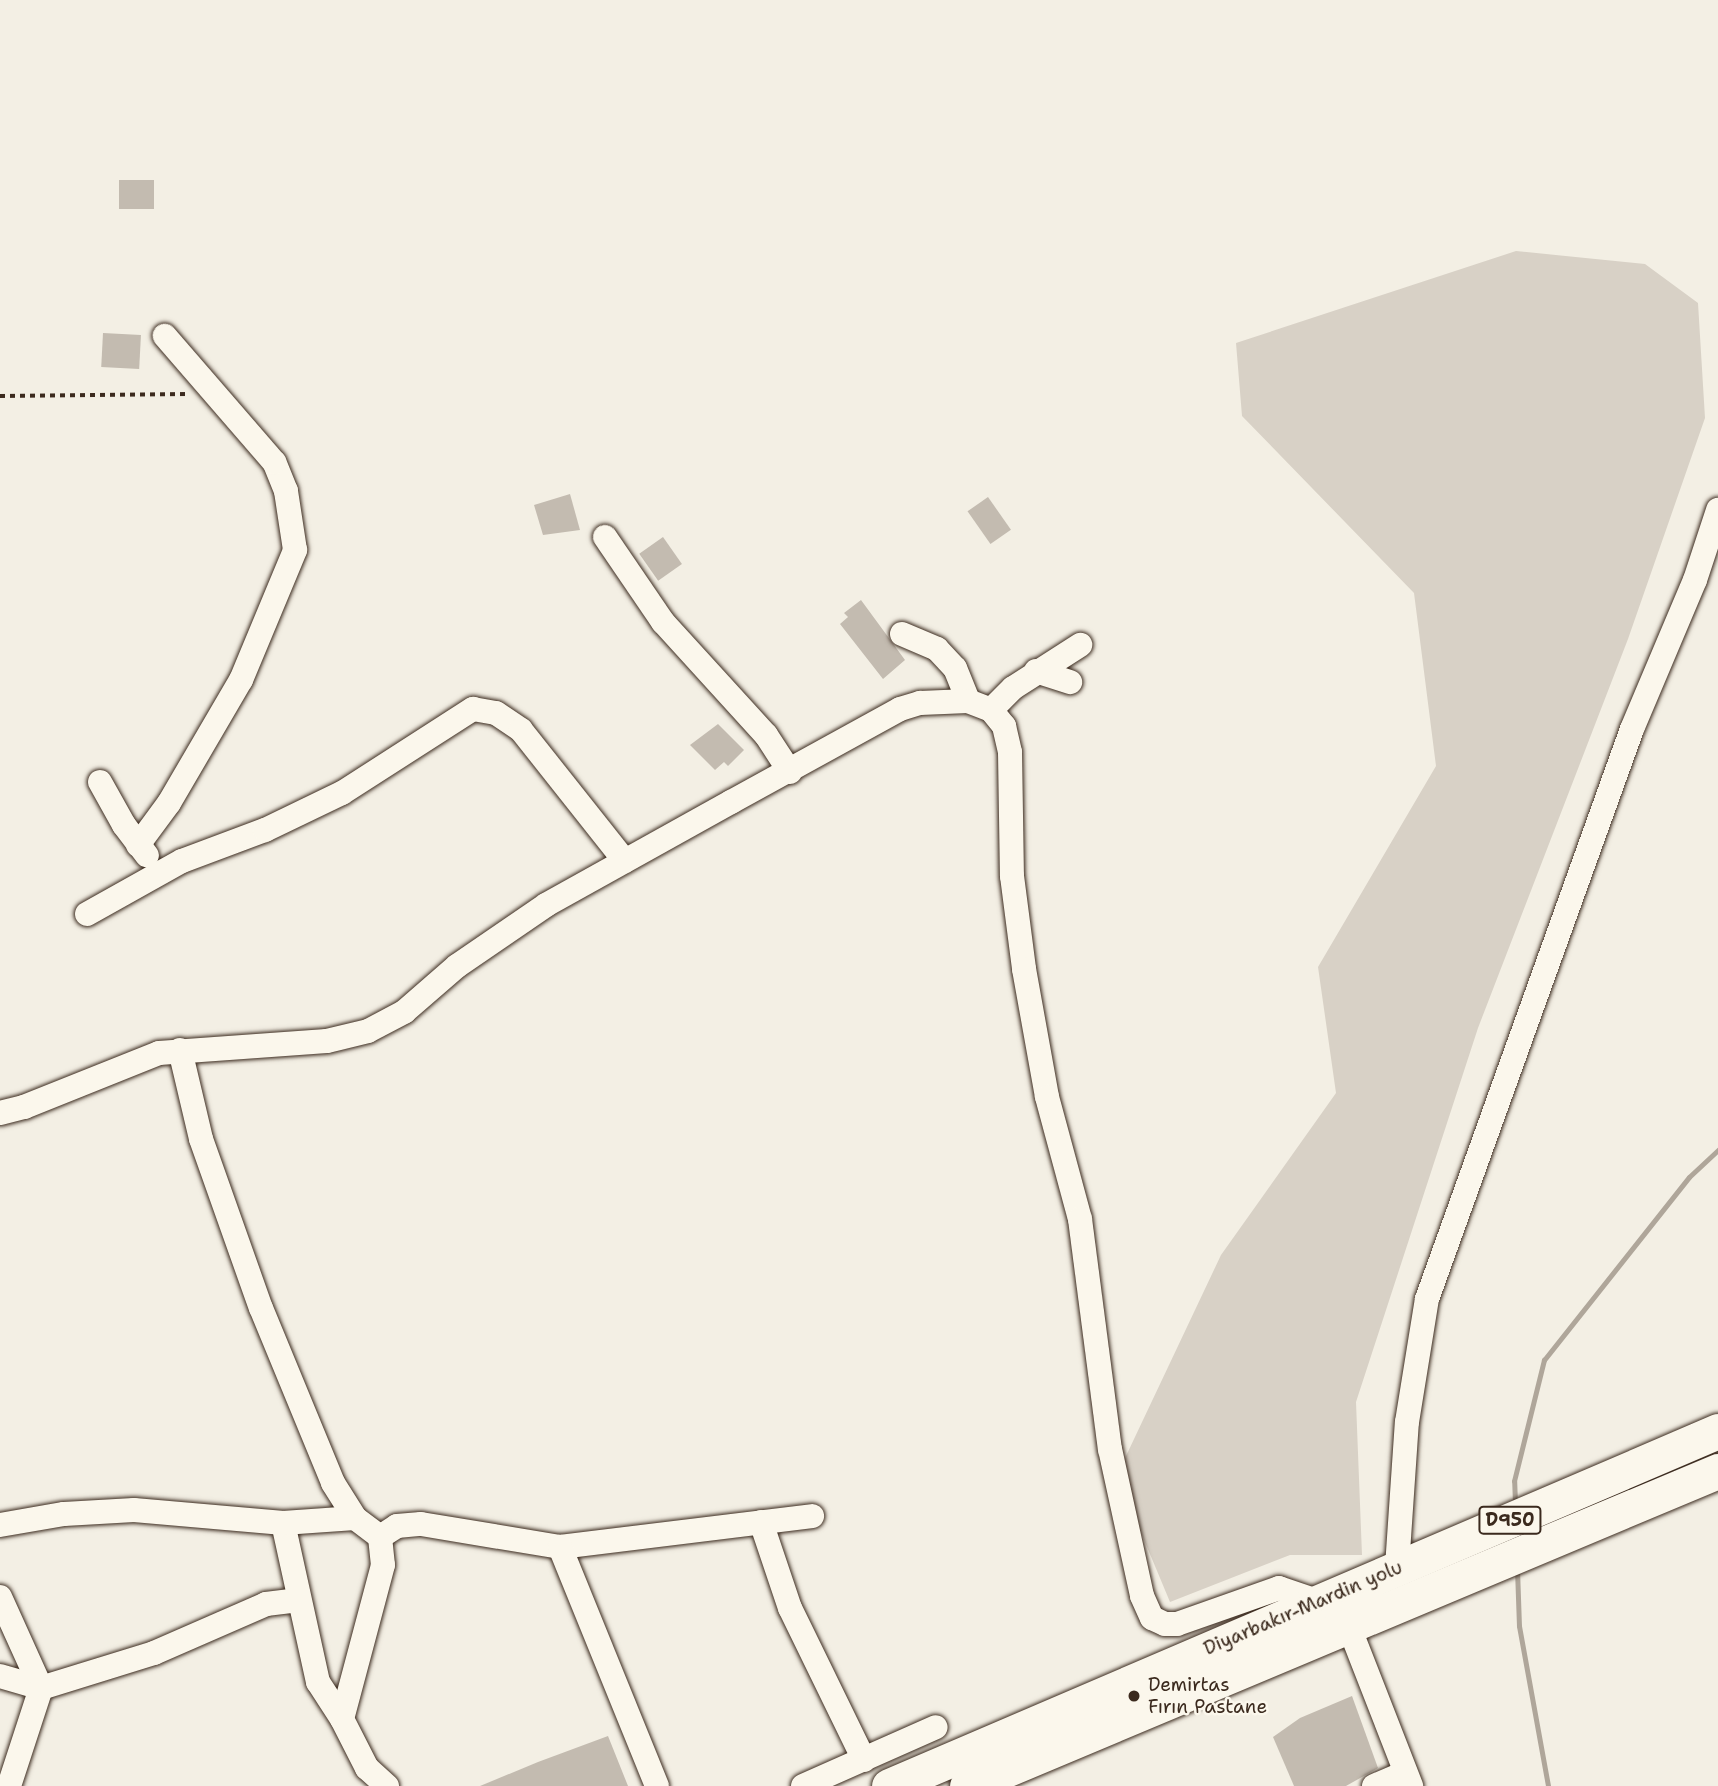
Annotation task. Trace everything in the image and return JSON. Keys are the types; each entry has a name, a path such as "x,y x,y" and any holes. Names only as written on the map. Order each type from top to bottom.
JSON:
{"highway":[{"name":"Diyarbakır-Mardin yolu","path":"889,1786 1718,1431"},
{"path":"967,1786 1023,1776 1348,1624 1718,1471"}],"street":[{"path":"138,845 200,753 241,680 295,550 286,491 274,462 165,336"},
{"path":"1403,1565 1407,1422 1427,1299 1632,730 1695,580 1718,510"},
{"path":"605,537 663,622 766,735 790,772"},
{"path":"902,634 937,649 955,668 968,701"},
{"path":"991,710 1036,671 1080,645"},
{"path":"1036,671 1070,682"},
{"path":"0,1113 159,1053 327,1041 368,1031 404,1012 457,966 546,905 900,709 920,703 968,701 991,710 1004,726 1010,752 1012,876 1024,970 1048,1097 1080,1219 1110,1449 1142,1596 1152,1618 1165,1624 1177,1624 1279,1588 1316,1601"},
{"path":"87,914 162,870 265,830 342,793 472,709 496,713 521,730 625,861"},
{"path":"100,782 138,845 162,870"},
{"path":"180,1050 201,1139 261,1308 333,1483 355,1518 380,1537 383,1565 342,1719"},
{"path":"0,1525 64,1514 134,1510 283,1523 355,1518"},
{"path":"380,1537 397,1526 421,1524 560,1547 812,1516"},
{"path":"761,1522 790,1608 864,1760"},
{"path":"283,1523 297,1600 318,1682 342,1719 367,1768 387,1786"},
{"path":"560,1547 657,1786"},
{"path":"0,1597 41,1688 9,1786"},
{"path":"0,1675 41,1688 154,1653 266,1604 297,1600"},
{"path":"1348,1624 1408,1780 1374,1786"},
{"path":"803,1786 936,1727"}],"path":[{"path":"0,396 214,393"}],"shaded area":[{"path":"1516,251 1645,264 1698,303 1705,418 1628,639 1478,1028 1356,1402 1362,1555 1290,1555 1170,1602 1117,1475 1221,1255 1336,1093 1318,967 1436,766 1414,593 1242,416 1236,343"}],"building":[{"path":"119,180 154,180 154,209 119,209"},
{"path":"103,333 141,335 139,369 101,367"},
{"path":"570,494 580,530 543,535 534,505"},
{"path":"988,497 1011,530 990,544 968,511"},
{"path":"663,537 682,564 658,581 639,554"},
{"path":"861,600 905,660 883,679 840,624 848,617 844,613"},
{"path":"718,724 744,750 728,766 724,762 715,770 690,745"},
{"path":"1352,1696 1378,1768 1346,1786 1294,1786 1273,1737 1300,1718"},
{"path":"608,1736 628,1786 480,1786 538,1762"}],"waterway":[{"path":"1515,1504 1514,1481 1544,1360 1689,1177 1718,1150"},
{"path":"1517,1569 1519,1626 1548,1786"}],"place":[{"name":"Demirtas Fırın Pastane","path":"1134,1696"}]}
